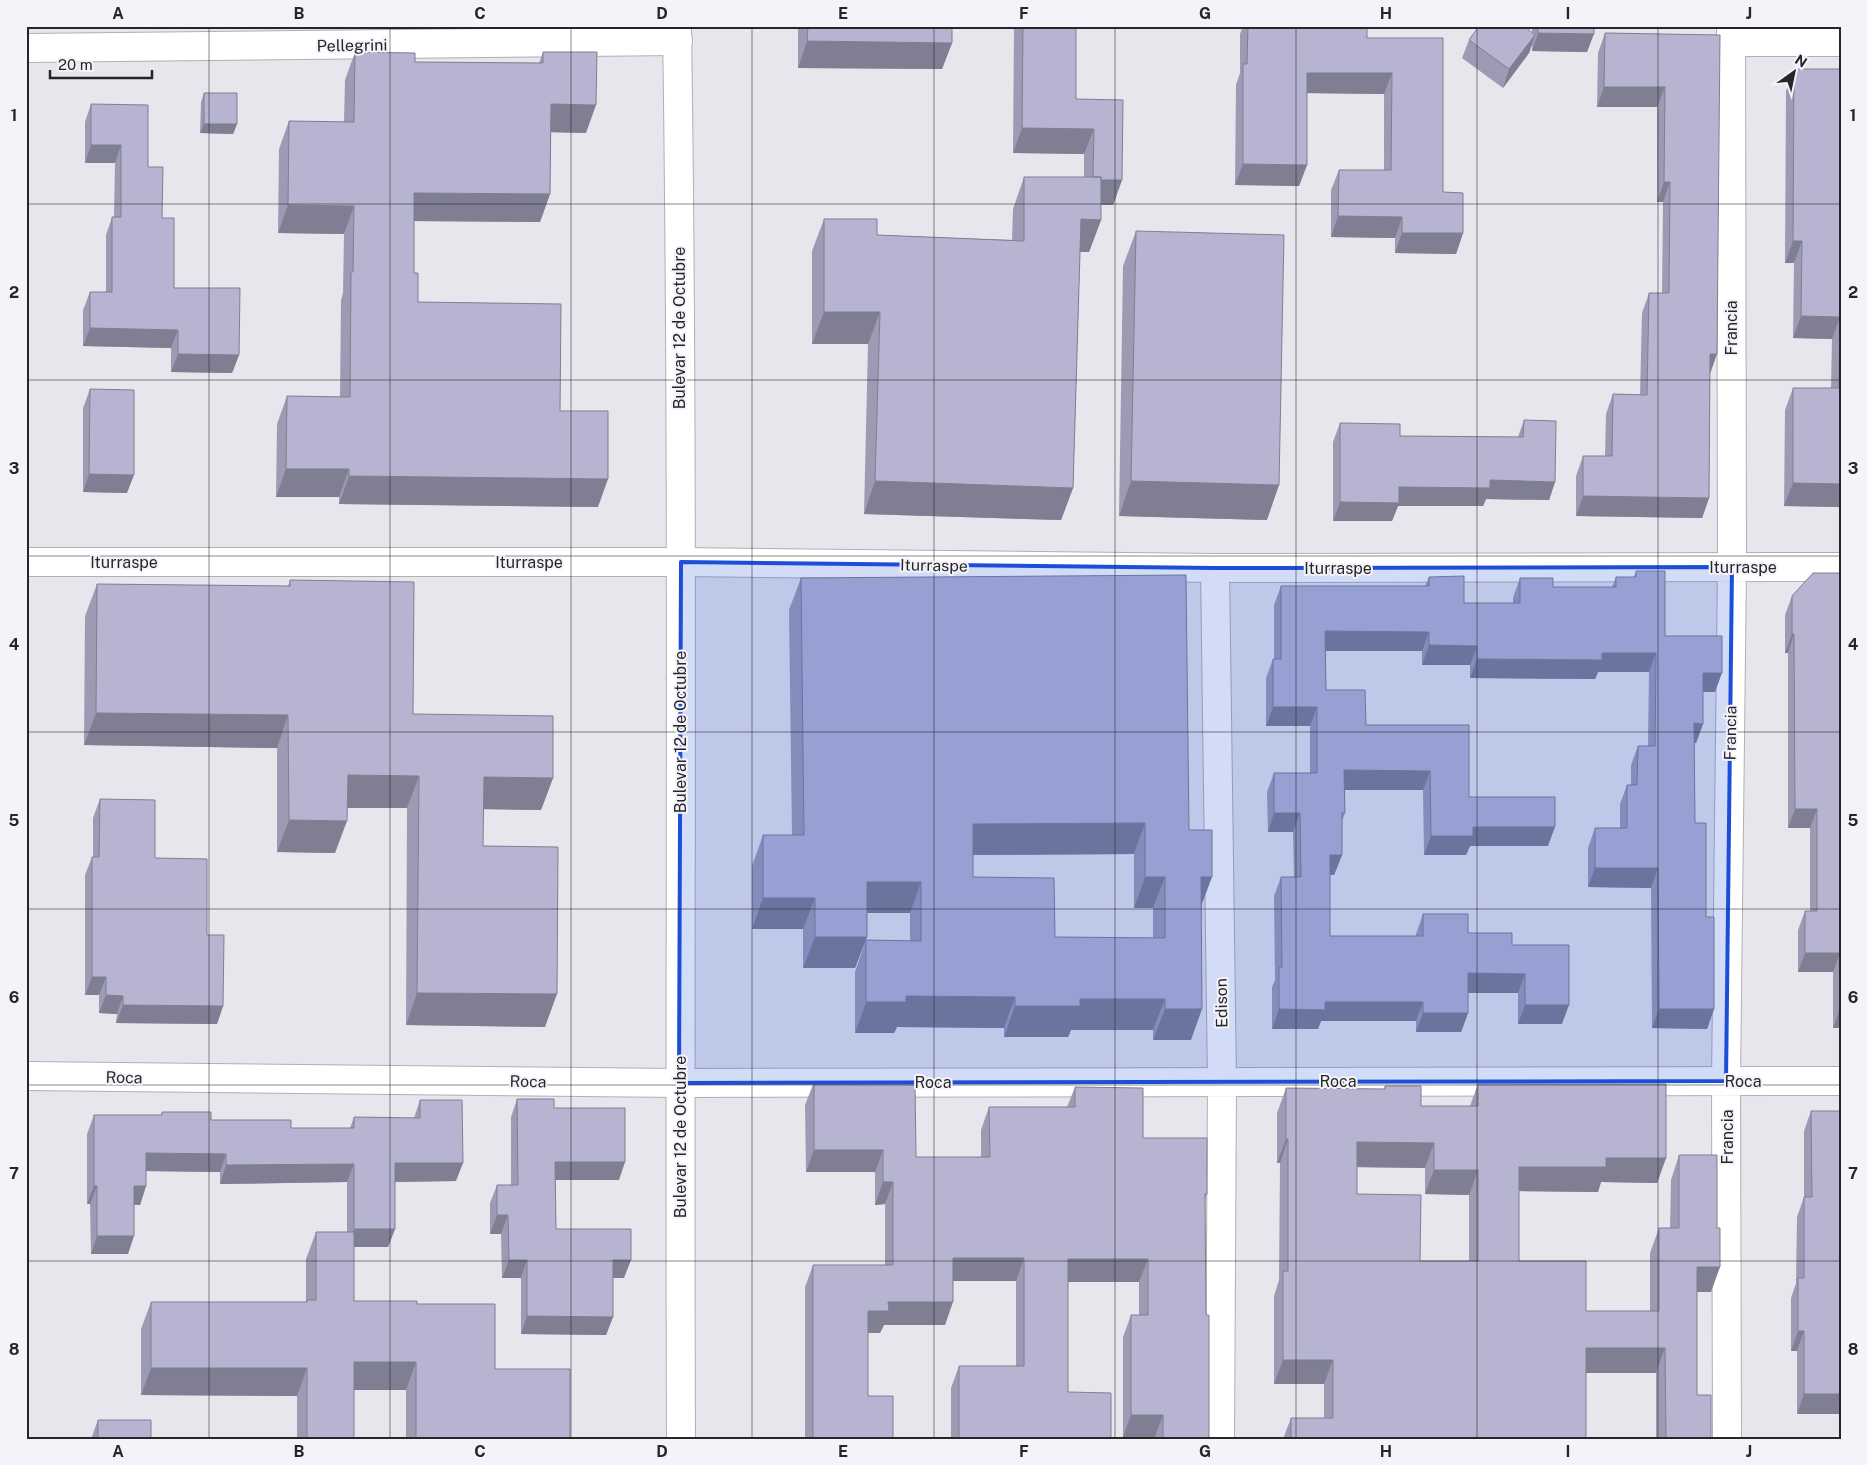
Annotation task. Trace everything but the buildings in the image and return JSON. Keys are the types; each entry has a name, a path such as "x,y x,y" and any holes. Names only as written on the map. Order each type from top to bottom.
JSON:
{"main road":[{"name":"Pellegrini","path":"26,48 678,34"},
{"name":"Bulevar 12 de Octubre","path":"678,34 681,562 680,1439"},
{"path":"1731,34 1841,42"},
{"name":"Francia","path":"1727,1439 1726,1081 1732,567 1731,34"},
{"name":"Iturraspe","path":"26,562 681,562 1215,568 1841,567"},
{"name":"Edison","path":"1215,568 1222,1082 1220,1439"},
{"name":"Roca","path":"26,1076 679,1083 1841,1081"}],"highlighted area":[{"path":"681,562 1215,568 1732,567 1726,1081 679,1083"}]}
